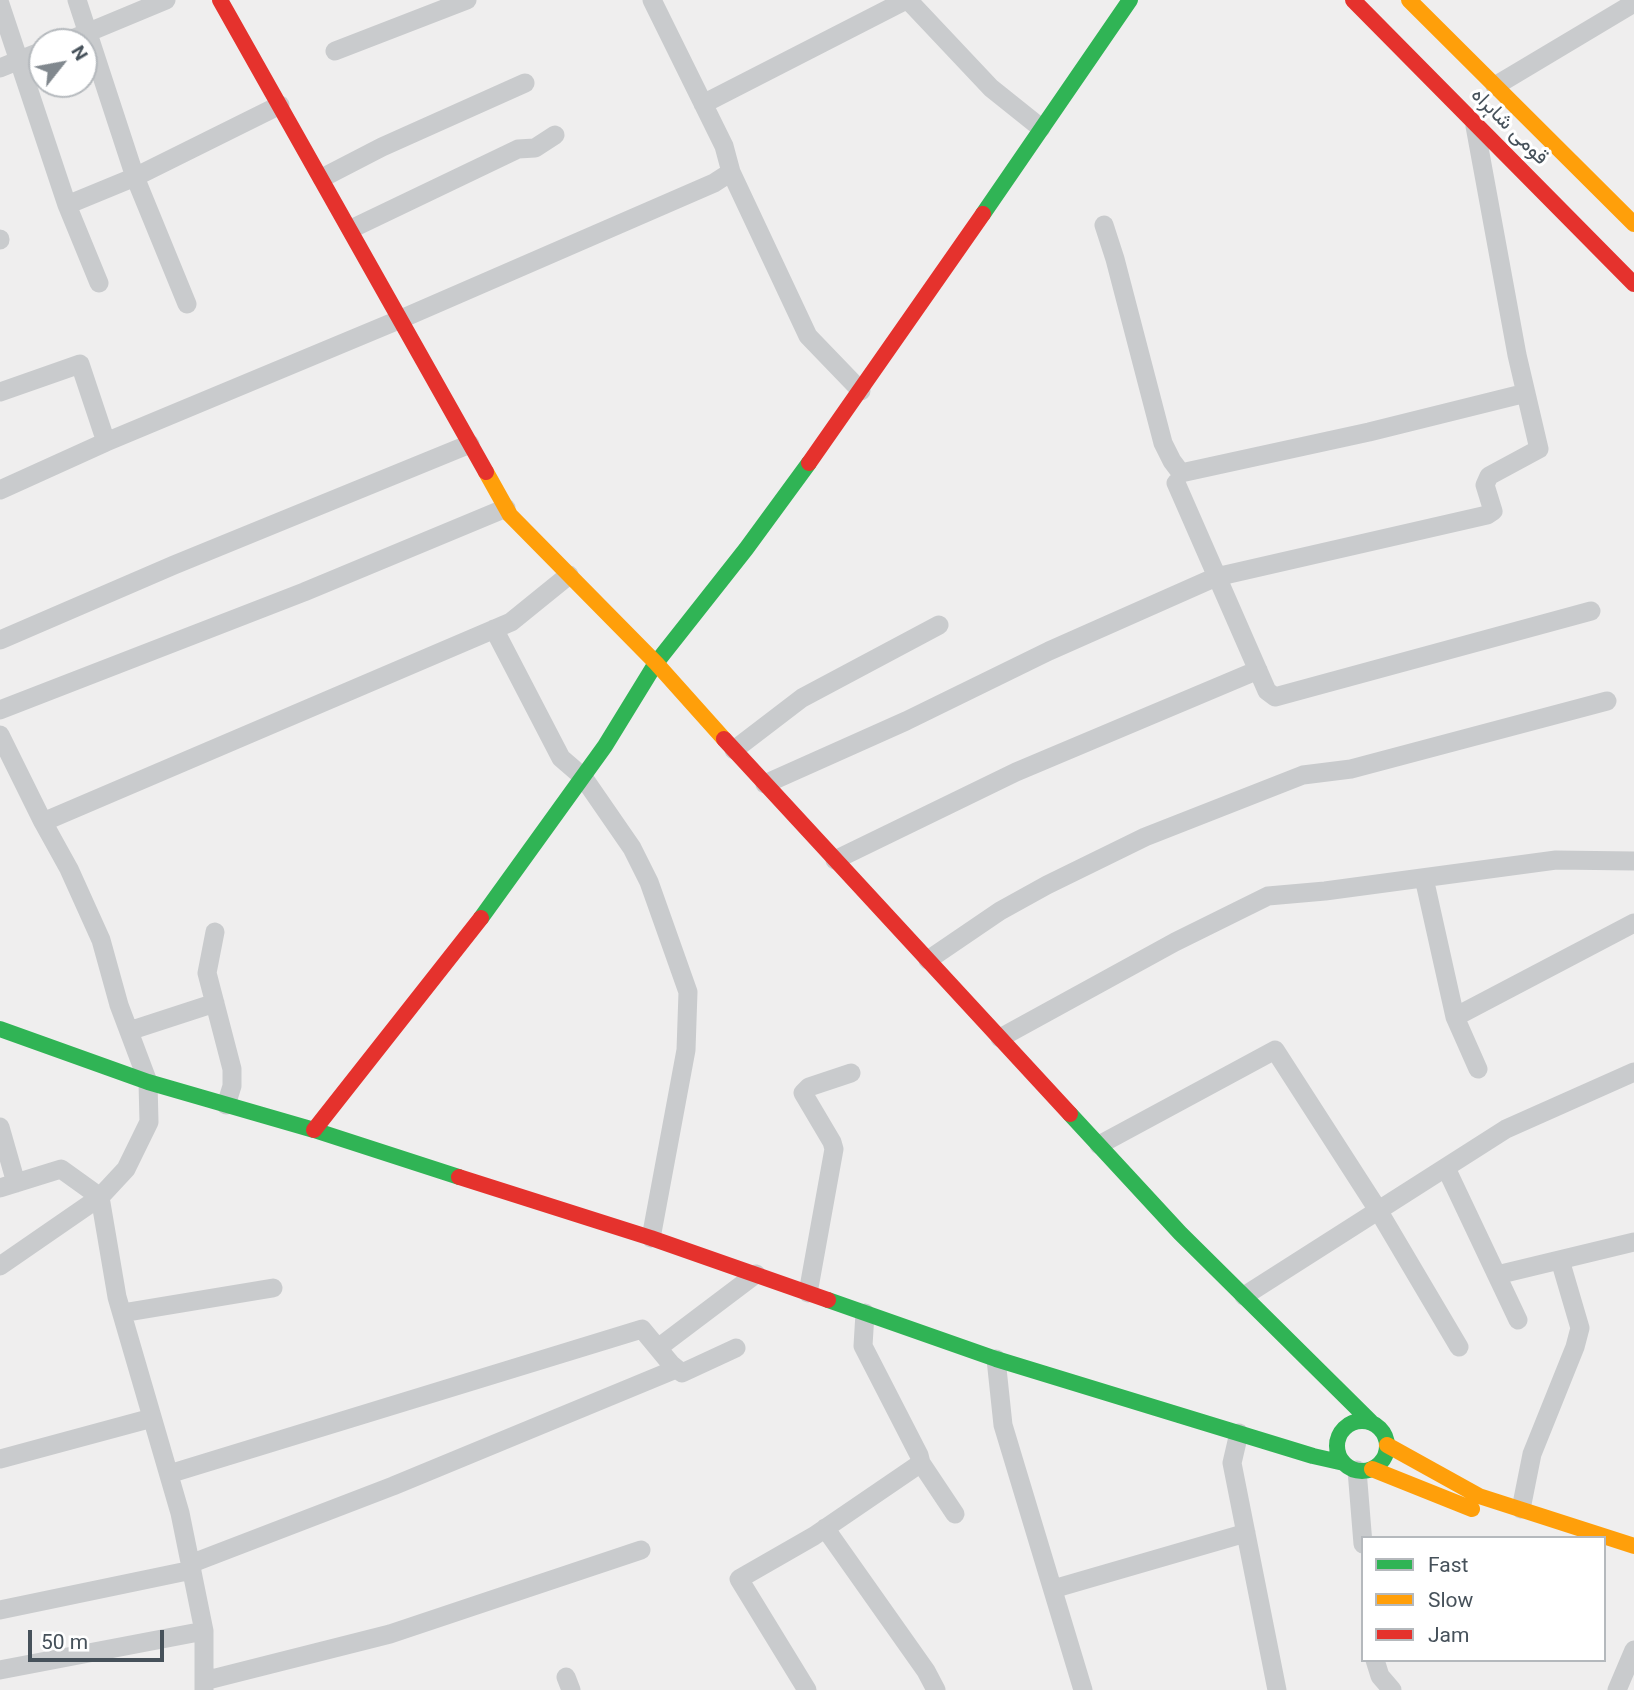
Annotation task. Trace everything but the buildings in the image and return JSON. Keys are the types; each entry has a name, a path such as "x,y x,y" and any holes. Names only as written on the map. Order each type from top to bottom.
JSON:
{"main road":[{"path":"220,0 510,515 656,663 1180,1233 1382,1431 1387,1445 1383,1459 1358,1467"},
{"path":"314,1130 506,886 605,746 656,663 746,548 861,391 1130,0"},
{"name":"قومی شاہراہ","path":"1353,0 1634,284"},
{"name":"قومی شاہراہ","path":"1409,0 1495,86 1627,206 1634,224"},
{"path":"0,1029 148,1082 314,1130 650,1238 996,1359 1476,1503 1552,1536"},
{"path":"1358,1467 1337,1450 1339,1435 1349,1424 1371,1422"},
{"path":"1387,1445 1476,1503 1521,1510 1603,1536"},
{"path":"1606,1537 1634,1546"}],"street":[{"path":"77,0 86,28"},
{"path":"98,29 166,0"},
{"path":"335,51 467,0"},
{"path":"652,0 724,146 731,172 808,337 861,391"},
{"path":"704,104 907,0 991,88 1041,128"},
{"path":"1495,86 1634,3"},
{"path":"0,4 67,205 99,283"},
{"path":"0,68 28,56"},
{"path":"98,64 135,177 187,304"},
{"path":"322,178 382,147 525,83"},
{"path":"67,205 135,177 280,105"},
{"path":"765,784 906,722 1049,651 1216,576 1493,512 1485,485 1489,476 1539,449 1525,393 1474,122"},
{"path":"351,229 517,149 535,148 555,135"},
{"path":"0,491 106,442 401,319 714,183 731,172"},
{"path":"1104,225 1163,443 1181,473 1368,432 1525,393"},
{"path":"0,393 80,365 106,442"},
{"path":"0,640 174,565 470,444"},
{"path":"1176,483 1258,670 1270,695 1275,697 1591,611"},
{"path":"0,710 304,592 506,508"},
{"path":"43,822 511,622 569,575"},
{"path":"734,750 802,698 939,625"},
{"path":"494,629 561,758 583,777 632,848 649,882 688,992 686,1050 650,1238"},
{"path":"835,860 1016,772 1258,670"},
{"path":"928,960 1000,911 1144,837 1303,775 1352,769 1607,701"},
{"path":"0,736 69,869 101,940 148,1082 149,1122 126,1169 100,1197 0,1266"},
{"path":"1000,1038 1175,942 1268,896 1325,891 1556,860 1634,861"},
{"path":"1424,878 1455,1017 1478,1069"},
{"path":"1455,1017 1634,923"},
{"path":"215,932 207,973 232,1069 232,1086 226,1105"},
{"path":"129,1031 215,1003"},
{"path":"1099,1145 1275,1050 1378,1210 1459,1347"},
{"path":"1244,1296 1506,1129 1634,1072"},
{"path":"808,1293 834,1149 803,1093 809,1087 851,1073"},
{"path":"0,1127 8,1186 61,1169 100,1197 122,1313 180,1513 204,1631 204,1685 390,1634 640,1550"},
{"path":"1446,1167 1518,1320"},
{"path":"1497,1275 1634,1242"},
{"path":"1521,1510 1532,1454 1580,1328 1560,1260"},
{"path":"658,1348 756,1274"},
{"path":"122,1313 273,1287"},
{"path":"865,1313 863,1346 919,1455 920,1463 955,1514"},
{"path":"169,1474 642,1329 682,1373 736,1348"},
{"path":"996,1359 1003,1425 1083,1690"},
{"path":"0,1610 191,1567 676,1369"},
{"path":"0,1459 152,1418"},
{"path":"1239,1433 1232,1463 1277,1690"},
{"path":"807,1690 739,1578 825,1528 920,1463"},
{"path":"1358,1467 1362,1536"},
{"path":"825,1528 926,1671 936,1690"},
{"path":"1053,1589 1246,1533"},
{"path":"0,1670 204,1631"},
{"path":"1617,1690 1634,1650"},
{"path":"1375,1662 1380,1676 1392,1690"}],"traffic: fast":[{"path":"983,214 1130,0"},
{"path":"481,918 605,746 656,663 746,549 809,463"},
{"path":"0,1029 148,1082 314,1130 459,1177"},
{"path":"1070,1114 1180,1233 1371,1422"},
{"path":"828,1300 996,1359 1313,1456 1344,1463"},
{"path":"1362,1421 1380,1428 1387,1446 1380,1464 1362,1471 1344,1464 1337,1446 1344,1428 1362,1421"}],"traffic: slow":[{"path":"1409,0 1634,224"},
{"path":"486,472 510,515 656,663 724,739"},
{"path":"1387,1445 1479,1496 1603,1536"},
{"path":"1372,1469 1472,1509"},
{"path":"1606,1537 1634,1546"}],"traffic: jam":[{"path":"220,0 486,472"},
{"path":"1353,0 1634,284"},
{"path":"809,463 983,214"},
{"path":"724,739 1070,1114"},
{"path":"314,1130 481,918"},
{"path":"459,1177 651,1238 828,1300"}]}
